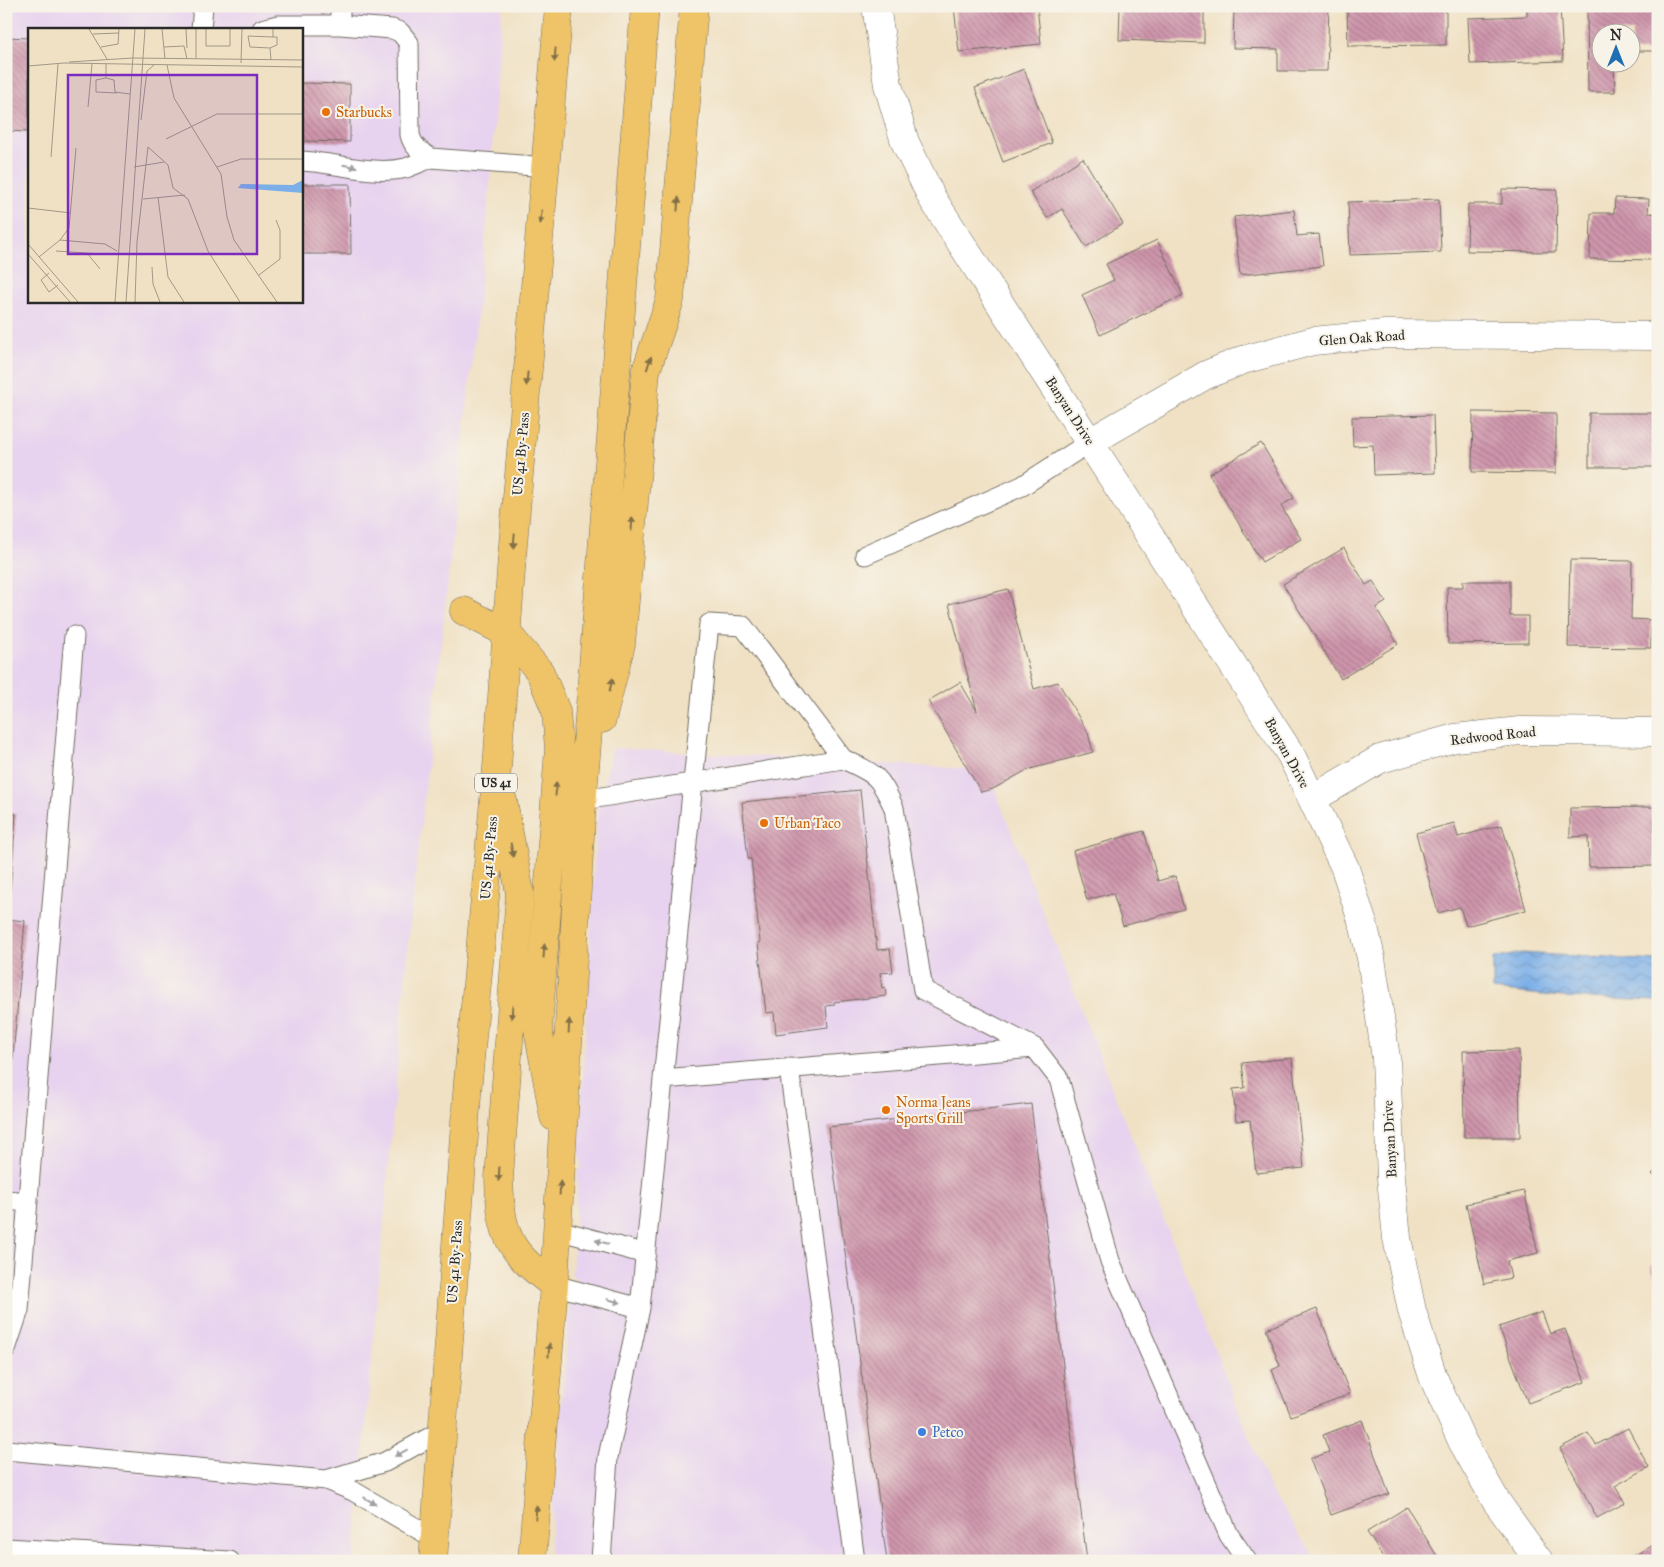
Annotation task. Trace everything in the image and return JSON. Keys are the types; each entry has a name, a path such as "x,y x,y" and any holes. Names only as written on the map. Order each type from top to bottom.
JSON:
{"main road":[{"name":"US 41 By-Pass","path":"434,1550 468,1081 497,768 506,633 559,6"},
{"path":"532,1561 558,1230 582,800 645,6"},
{"path":"582,800 621,644 646,372 670,300 694,6"},
{"path":"464,611 506,633 540,672 552,696 557,720 559,749 538,1029 562,1155"},
{"path":"497,768 520,893 499,1178 500,1205 509,1240 516,1254 554,1285"}],"street":[{"name":"Banyan Drive","path":"876,6 888,85 905,142 932,198 1291,755 1345,868 1364,927 1371,958 1386,1058 1391,1178 1397,1238 1412,1312 1434,1377 1462,1441 1496,1501 1539,1561"},
{"name":"Glen Oak Road","path":"1090,442 1206,375 1243,360 1312,341 1386,334 1658,336"},
{"name":"Redwood Road","path":"1312,799 1380,759 1456,738 1520,731 1658,732"}],"lane":[{"path":"201,28 203,6"},
{"path":"266,28 340,16 400,32 405,37 410,52 410,135 415,146 431,158"},
{"path":"302,161 331,163 367,169 404,168 431,158 546,167"},
{"path":"865,555 1022,486 1090,442"},
{"path":"601,1561 608,1457 640,1308 709,624 743,626 843,759 865,769 881,781 894,808 923,990 1035,1048 1059,1079 1110,1261 1229,1535 1246,1561"},
{"path":"6,1349 19,1310 74,636"},
{"path":"582,800 843,759"},
{"path":"663,1079 1035,1048"},
{"path":"789,1068 854,1561"},
{"path":"6,1200 28,1202"},
{"path":"558,1230 646,1254"},
{"path":"554,1285 640,1308"},
{"path":"326,1480 385,1462 443,1430"},
{"path":"6,1450 326,1480 353,1491 434,1550"},
{"path":"6,1548 230,1561"}],"shaded area":[{"path":"6,6 502,6 487,224 408,944 354,1561 6,1561"},
{"path":"613,748 987,770 1269,1487 1316,1561 551,1561 550,1545 571,1291 577,1279 572,1275 578,1170 582,1169 579,1153 597,821 599,804"}],"water":[{"path":"1522,953 1658,961 1658,1001 1563,997 1493,990 1493,959"}],"building":[{"path":"954,6 1037,6 1041,44 959,52"},
{"path":"1120,6 1204,6 1204,43 1119,40"},
{"path":"1234,6 1329,6 1327,71 1278,71 1278,49 1233,48"},
{"path":"1347,6 1446,6 1446,45 1348,46"},
{"path":"1527,6 1560,6 1563,61 1470,64 1468,18 1527,16"},
{"path":"1587,6 1658,6 1658,51 1642,51 1642,22 1592,22 1592,72 1614,72 1615,92 1588,92"},
{"path":"6,37 28,38 28,132 6,131"},
{"path":"1024,69 1052,143 1003,162 975,88"},
{"name":"Starbucks","path":"302,83 350,84 350,142 302,141"},
{"path":"1083,158 1123,224 1086,247 1062,209 1047,218 1030,192"},
{"path":"302,184 350,184 351,254 302,254"},
{"path":"1502,189 1557,190 1556,252 1467,251 1468,204 1502,204"},
{"path":"1615,198 1649,199 1648,213 1658,214 1658,260 1590,259 1591,213 1614,213"},
{"path":"1439,199 1441,252 1350,255 1348,202"},
{"path":"1294,210 1297,236 1319,234 1323,266 1240,275 1234,217"},
{"path":"1157,240 1183,295 1100,335 1082,295 1114,280 1106,264"},
{"path":"1473,412 1556,413 1556,473 1472,472"},
{"path":"1589,413 1658,413 1658,467 1589,467"},
{"path":"1433,415 1435,473 1374,475 1373,445 1353,446 1352,417"},
{"path":"1261,443 1294,498 1281,506 1301,539 1262,562 1209,474"},
{"path":"1344,548 1366,585 1373,581 1386,602 1376,608 1398,644 1341,679 1283,584"},
{"path":"1570,560 1632,561 1631,619 1651,620 1651,648 1568,647"},
{"path":"1463,581 1510,581 1510,616 1528,616 1528,643 1448,644 1447,587 1463,587"},
{"path":"1008,589 1034,689 1058,682 1088,733 1093,752 1027,770 993,789 981,792 928,701 960,682 977,711 949,604"},
{"path":"860,790 877,950 890,949 893,972 880,973 882,988 885,987 886,996 834,1002 834,1005 826,1006 828,1027 776,1034 774,1012 766,1013 751,859 748,859 742,802"},
{"path":"1654,807 1655,866 1589,867 1588,836 1570,837 1570,808"},
{"path":"6,813 16,814 8,917 6,917"},
{"path":"1454,823 1458,837 1502,825 1526,910 1466,926 1460,907 1438,913 1416,833"},
{"path":"1144,831 1158,881 1175,876 1184,909 1123,926 1113,893 1087,900 1073,851"},
{"path":"6,919 25,921 12,1068 6,1067"},
{"path":"1519,1050 1520,1137 1464,1137 1463,1051"},
{"path":"1292,1058 1304,1168 1256,1173 1250,1120 1236,1121 1233,1089 1245,1088 1242,1063"},
{"path":"1031,1104 1087,1561 887,1561 828,1127"},
{"path":"1658,1168 1658,1179 1652,1174"},
{"path":"1524,1191 1538,1253 1507,1261 1511,1278 1484,1284 1466,1204"},
{"path":"1658,1263 1658,1284 1657,1284 1651,1265"},
{"path":"1317,1309 1350,1394 1291,1416 1272,1370 1280,1366 1266,1329"},
{"path":"1542,1312 1550,1334 1565,1329 1585,1382 1528,1403 1499,1327"},
{"path":"1362,1420 1389,1494 1331,1515 1310,1459 1329,1452 1323,1435"},
{"path":"1628,1428 1649,1467 1615,1486 1625,1503 1597,1518 1560,1448 1588,1433 1596,1445"},
{"path":"1407,1507 1440,1561 1380,1561 1384,1559 1367,1532"},
{"path":"1658,1542 1658,1561 1637,1561 1634,1556"}],"place":[{"name":"Starbucks","path":"326,112"},
{"name":"Urban Taco","path":"764,823"},
{"name":"Norma Jeans Sports Grill","path":"886,1110"},
{"name":"Petco","path":"922,1432"}]}
